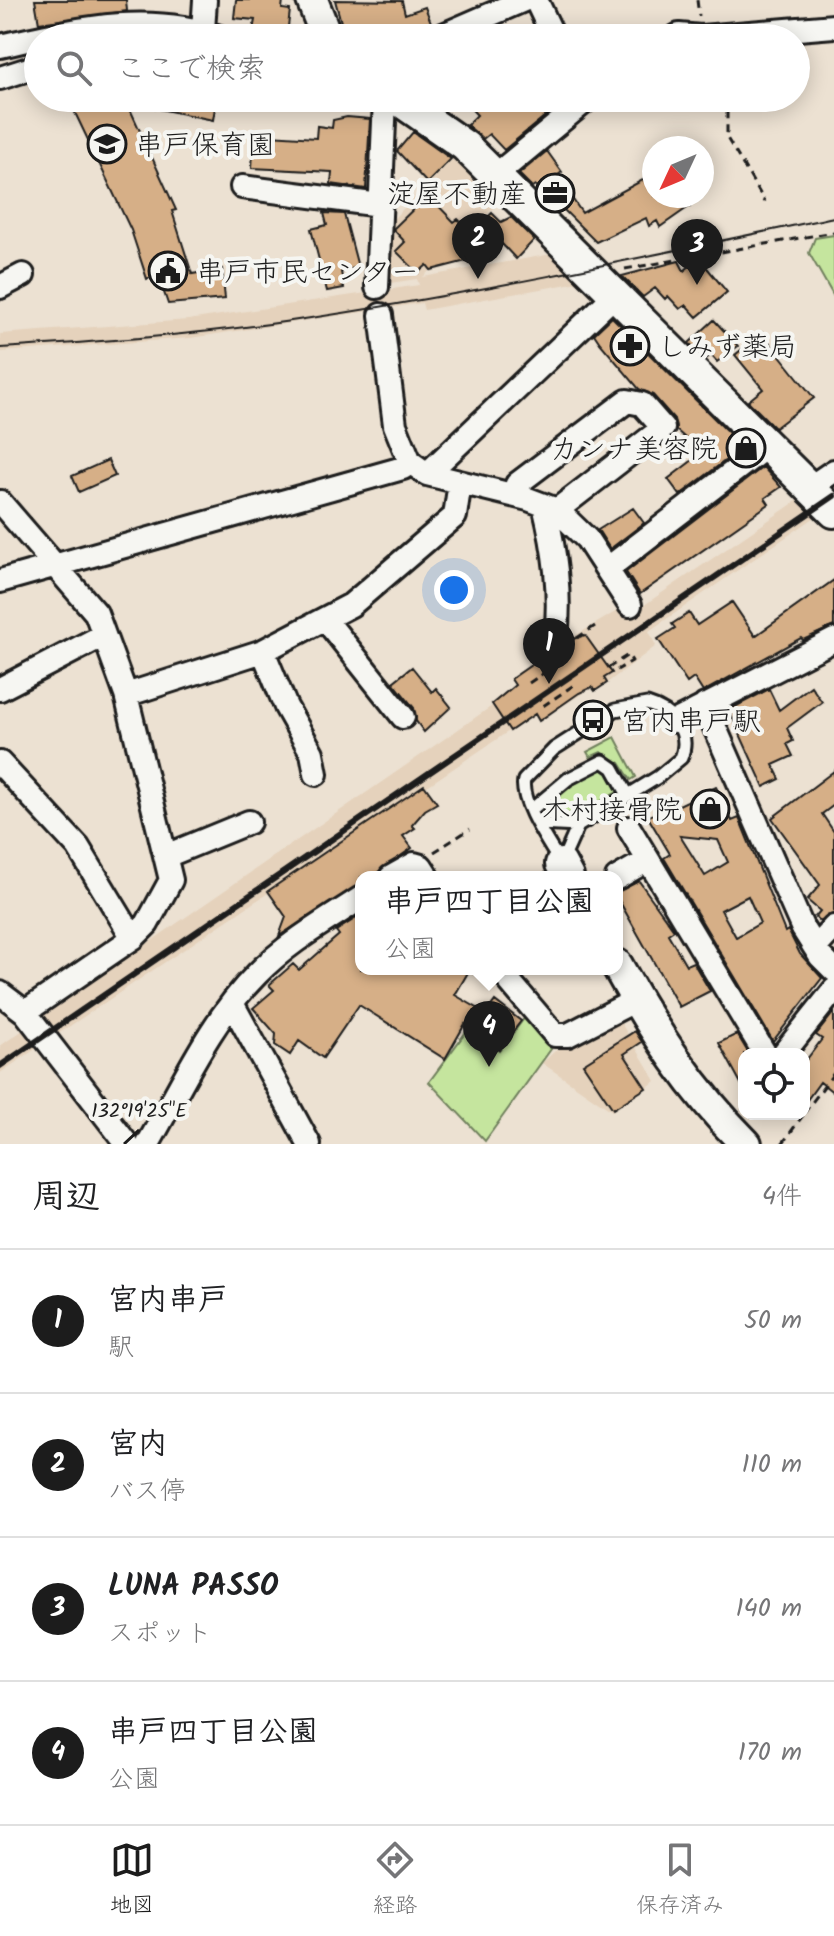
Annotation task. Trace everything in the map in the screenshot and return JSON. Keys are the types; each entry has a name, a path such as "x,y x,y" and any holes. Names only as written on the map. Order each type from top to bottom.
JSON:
{"street":[{"path":"205,0 211,24"},
{"path":"312,0 321,24"},
{"path":"468,24 524,0"},
{"path":"536,0 547,24"},
{"path":"132,24 156,24"},
{"path":"810,28 834,26"},
{"path":"0,46 24,42"},
{"path":"0,78 24,70"},
{"path":"377,287 384,112"},
{"path":"418,112 437,124 496,175 767,446 822,479 834,512"},
{"path":"496,175 571,112"},
{"path":"242,187 380,205"},
{"path":"0,287 23,275"},
{"path":"419,468 605,284"},
{"path":"381,315 395,425 419,468"},
{"path":"513,495 517,484 627,401 642,404 663,428 550,508"},
{"path":"607,569 767,446"},
{"path":"0,581 403,468 419,468 550,508 587,539 630,605"},
{"path":"126,695 263,651 351,605 455,516 460,482"},
{"path":"0,502 96,613 126,695 171,880 147,924 133,938 10,1006 127,1144"},
{"path":"545,660 556,638 559,611 550,508"},
{"path":"325,619 403,717"},
{"path":"0,689 104,635"},
{"path":"676,721 834,640"},
{"path":"263,651 286,707 312,753 316,774"},
{"path":"705,705 815,948 834,970"},
{"path":"0,763 78,847 133,938"},
{"path":"166,856 249,822"},
{"path":"629,828 761,1048"},
{"path":"623,875 648,860"},
{"path":"148,1144 232,1003 277,956 355,902"},
{"path":"815,948 834,927"},
{"path":"504,975 555,1035 568,1035 636,1000"},
{"path":"622,975 693,1087 746,1144"},
{"path":"788,1048 834,990"},
{"path":"232,1003 309,1144"}],"lane":[{"path":"539,824 578,826 681,758 684,738 676,721 666,710 647,704 615,710 554,749 531,771 523,787 531,810 564,871"},
{"path":"531,810 568,779 603,761 613,768 628,795"},
{"path":"564,871 578,826"}],"path":[{"path":"727,112 727,138 765,202"},
{"path":"605,284 834,232"},
{"path":"577,638 595,626"},
{"path":"608,668 628,655 632,661 617,670"},
{"path":"529,683 545,660"},
{"path":"543,706 574,685"},
{"path":"421,871 470,829"},
{"path":"810,1106 834,1073"},
{"path":"782,1144 800,1120"}],"shaded area":[{"path":"459,153 505,197 423,277 563,252 579,282 424,310 422,303 190,338 0,352 0,334 188,320 419,285 417,279 383,284 389,223"},
{"path":"804,496 821,513 649,631 656,646 607,683 595,691 592,687 539,721 535,715 527,719 55,1036 41,1017 492,706 514,685 511,679 558,646 622,608 628,616"},
{"path":"618,1018 656,1081 612,1111 542,1063 555,1051"},
{"path":"26,1028 40,1046 0,1073 0,1046"}],"green space":[{"path":"834,235 834,297 809,253 815,238"},
{"path":"615,737 636,777 631,780 620,763 601,752 590,757 587,752"},
{"path":"601,768 609,772 619,791 576,815 551,811 548,807 551,798"},
{"path":"526,1016 551,1049 485,1141 429,1082 469,1028 499,1051"}],"building":[{"path":"35,0 126,0 127,11 39,23"},
{"path":"236,0 283,0 282,9 290,10 288,24 254,24 255,20 234,18"},
{"path":"335,0 402,1 405,14 425,7 432,24 358,23 341,24"},
{"path":"75,112 131,112 176,210 172,211 192,274 222,269 225,299 168,304 158,275 147,279 131,230"},
{"path":"174,112 214,112 213,120"},
{"path":"474,112 550,112 504,150 489,134 483,139 467,125 477,115"},
{"path":"347,117 370,119 366,189 331,184 332,172 252,168 254,134 316,138 317,126 332,128 333,120"},
{"path":"413,132 451,159 427,183 397,151"},
{"path":"547,151 562,172 557,176 582,213 642,180 642,208 687,208 660,227 657,221 649,226 646,218 596,242 555,201 550,205 535,185 532,187 519,174"},
{"path":"428,195 454,222 458,219 472,233 492,213 501,222 511,217 534,240 516,259 502,244 485,261 482,257 470,264 466,261 431,270 427,265 418,273 396,251 405,242 393,229"},
{"path":"324,213 344,214 358,267 341,272 344,288 327,291 311,229 327,225"},
{"path":"699,258 727,292 697,317 686,305 680,309 655,288 643,297 622,276 679,261 684,271"},
{"path":"612,317 743,447 680,495 668,479 702,453 676,430 674,419 653,395 639,389 594,334"},
{"path":"714,320 738,346 717,362 711,355 706,359 689,343"},
{"path":"762,333 814,398 775,428 748,401 763,389 735,355"},
{"path":"108,460 115,476 79,492 72,476"},
{"path":"763,467 781,487 765,498 769,504 640,594 626,572"},
{"path":"633,508 644,523 610,549 598,530"},
{"path":"834,580 834,626 803,640 801,638 703,692 694,678 687,683 658,639 675,628 672,624 689,613 697,625 732,602 755,636"},
{"path":"585,635 612,673 604,678 607,683 595,691 592,687 579,693 539,721 535,714 510,731 492,704 515,685 511,679 534,663 550,662 570,640"},
{"path":"412,667 432,692 436,688 451,707 424,732 416,721 414,708 393,682"},
{"path":"811,686 822,702 787,728 793,741 787,744 793,756 773,765 780,779 764,787 729,710 769,689 779,710"},
{"path":"834,771 834,805 822,814 834,832 834,913 820,922 815,917 820,911 807,900 820,885 772,818"},
{"path":"424,785 437,803 425,810 412,825 415,828 403,836 412,848 379,871 355,871 355,888 279,936 286,917 268,891"},
{"path":"716,787 732,821 739,818 785,932 788,930 800,954 822,978 773,1041 664,858 670,854 648,817 672,803 675,807","holes":["680,836 718,840 728,862 705,876","748,896 760,923 736,937 721,910"]},
{"path":"639,881 674,930 668,934 686,965 693,962 710,991 679,1007 623,908 623,889"},
{"path":"355,919 355,975 467,975 455,995 486,1013 495,1001 521,1021 499,1050 465,1024 445,1059 359,1005 323,1058 299,1041 290,1055 275,1045 276,1034 253,1008 274,990 269,985 293,964 299,970 339,935 336,931"},
{"path":"834,1012 834,1093 820,1082 810,1096 810,1055 822,1039 816,1035"},
{"path":"635,1031 642,1042 624,1054 646,1088 613,1109 583,1064"},
{"path":"737,1034 745,1048 738,1048 738,1078 719,1043"}],"tram line":[{"path":"0,348 182,334 359,310 563,273 834,217"}],"railway":[{"path":"0,1066 834,496"}],"place":[{"name":"串戸保育園","path":"107,144"},
{"name":"淀屋不動産","path":"555,193"},
{"name":"串戸市民センター","path":"168,271"},
{"name":"宮内","path":"478,279"},
{"name":"LUNA PASSO","path":"697,285"},
{"name":"しみず薬局","path":"630,346"},
{"name":"カンナ美容院","path":"746,448"},
{"name":"宮内串戸","path":"549,684"},
{"name":"宮内串戸駅","path":"593,720"},
{"name":"木村接骨院","path":"710,809"},
{"name":"串戸四丁目公園","path":"489,1067"}]}
